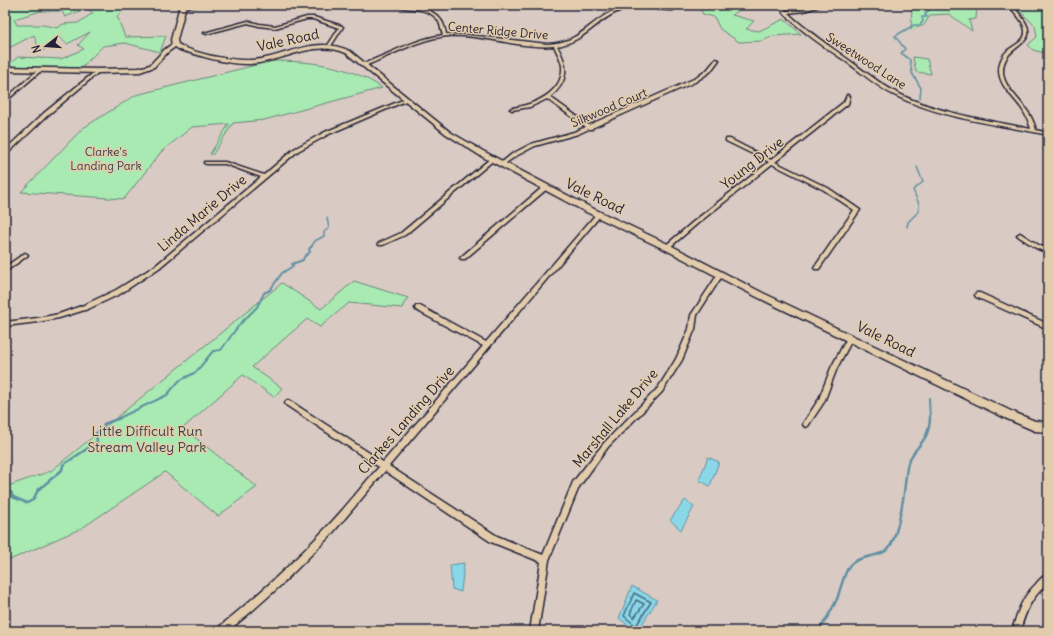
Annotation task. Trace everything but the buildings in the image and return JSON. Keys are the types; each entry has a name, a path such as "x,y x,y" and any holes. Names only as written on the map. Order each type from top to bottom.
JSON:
{"main road":[{"path":"5,69 98,71 144,69 155,63 174,45 183,6"},
{"name":"Vale Road","path":"174,45 190,51 250,62 270,59 314,47 330,46 344,49 448,133 493,159 720,275 1009,415 1035,426 1047,428"}],"street":[{"path":"183,6 200,5"},
{"path":"396,5 406,6 435,16 440,21 445,36"},
{"name":"Sweetwood Lane","path":"778,5 818,42 851,63 878,84 897,95 916,103 962,117 1048,134"},
{"path":"784,12 804,10 821,5"},
{"path":"1010,5 1028,20"},
{"name":"Center Ridge Drive","path":"364,65 427,40 445,36 464,36 532,45 555,45 578,38 612,13 622,9 640,6 672,9"},
{"path":"206,33 248,22 275,27 307,18 313,18 341,27 330,46"},
{"path":"1031,37 1006,56 1001,70 1007,87 1026,112 1034,131"},
{"path":"512,109 530,106 547,97 561,81 564,69 562,59 555,45"},
{"name":"Silkwood Court","path":"503,164 514,155 533,145 568,136 590,128 689,84 704,75 717,60"},
{"path":"5,101 41,69"},
{"path":"5,153 46,114 98,71"},
{"name":"Young Drive","path":"667,247 846,103 848,96"},
{"path":"547,97 590,128"},
{"name":"Linda Marie Drive","path":"5,324 38,320 66,314 86,307 123,289 156,267 296,150 316,138 406,100"},
{"path":"728,140 826,189 857,210 817,268"},
{"path":"381,244 402,234 493,159"},
{"path":"206,163 225,163 264,176"},
{"path":"463,258 546,187"},
{"name":"Clarkes Landing Drive","path":"221,631 242,615 287,575 327,533 599,214"},
{"path":"1020,235 1038,247 1048,251"},
{"path":"5,270 25,255"},
{"name":"Marshall Lake Drive","path":"534,631 545,560 576,485 606,445 660,390 679,360 692,329 694,315 720,275"},
{"path":"978,295 1048,327"},
{"path":"418,308 487,345"},
{"path":"806,424 822,400 834,368 850,338"},
{"path":"288,403 494,539 545,560"},
{"path":"1016,631 1021,612 1026,601 1048,578"}],"green space":[{"path":"5,5 131,5 117,16 125,37 166,36 160,52 125,43 103,46 80,69 7,66 18,57 61,59 84,49 78,45 90,32 67,44 59,37 40,53 34,35 5,50 5,42 8,38 5,37","holes":["87,8 93,13 78,23 63,24 58,28 43,25 17,25 14,19 41,11 62,11 65,17"]},
{"path":"698,5 724,5 726,8 742,8 732,15 754,21 746,29 759,31 784,19 801,34 773,36 762,41 739,42 720,29 714,17 703,14"},
{"path":"912,5 977,5 976,19 969,20 972,31 949,14 930,15 924,25 911,30"},
{"path":"1014,5 1048,5 1048,54 1033,50 1028,45 1037,37 1035,26"},
{"path":"913,57 927,59 931,74 916,72"},
{"name":"Clarke's Landing Park","path":"272,61 315,63 343,69 370,80 382,88 264,120 233,123 213,154 210,154 229,124 192,127 161,152 124,199 21,192 83,128 136,95"},
{"name":"Little Difficult Run Stream Valley Park","path":"354,281 408,298 402,308 349,303 320,327 307,319 252,367 282,388 274,397 243,375 183,428 257,487 218,516 165,472 82,528 5,562 5,487 51,471 282,283 321,309"}],"water":[{"path":"708,457 719,462 710,486 699,480"},
{"path":"685,500 694,507 681,530 670,520"},
{"path":"464,563 461,592 452,589 450,565"},
{"path":"632,586 657,600 638,631 635,631 619,618"}],"waterway":[{"path":"920,98 921,88 912,73 910,60 901,53 905,49 895,36 914,25 920,25 923,21 922,17 927,17 925,14 932,7 932,5"},
{"path":"907,227 908,222 919,211 919,204 913,190 923,182 917,167"},
{"path":"311,247 315,241 324,236 324,232 329,228 327,218"},
{"path":"117,419 167,395 179,381 196,372 213,351 221,350 239,325 257,307 264,293 270,290 282,273 293,266 292,264 303,260 304,257 310,252 309,249 311,247"},
{"path":"929,398 930,418"},
{"path":"5,492 11,492 13,497 27,503 33,500 38,490 62,470 63,465 97,442 96,433 103,430 104,424 120,418"},
{"path":"819,631 837,599 844,577 850,565 859,559 882,553 893,541 902,507 908,463 927,433 930,418"}]}
